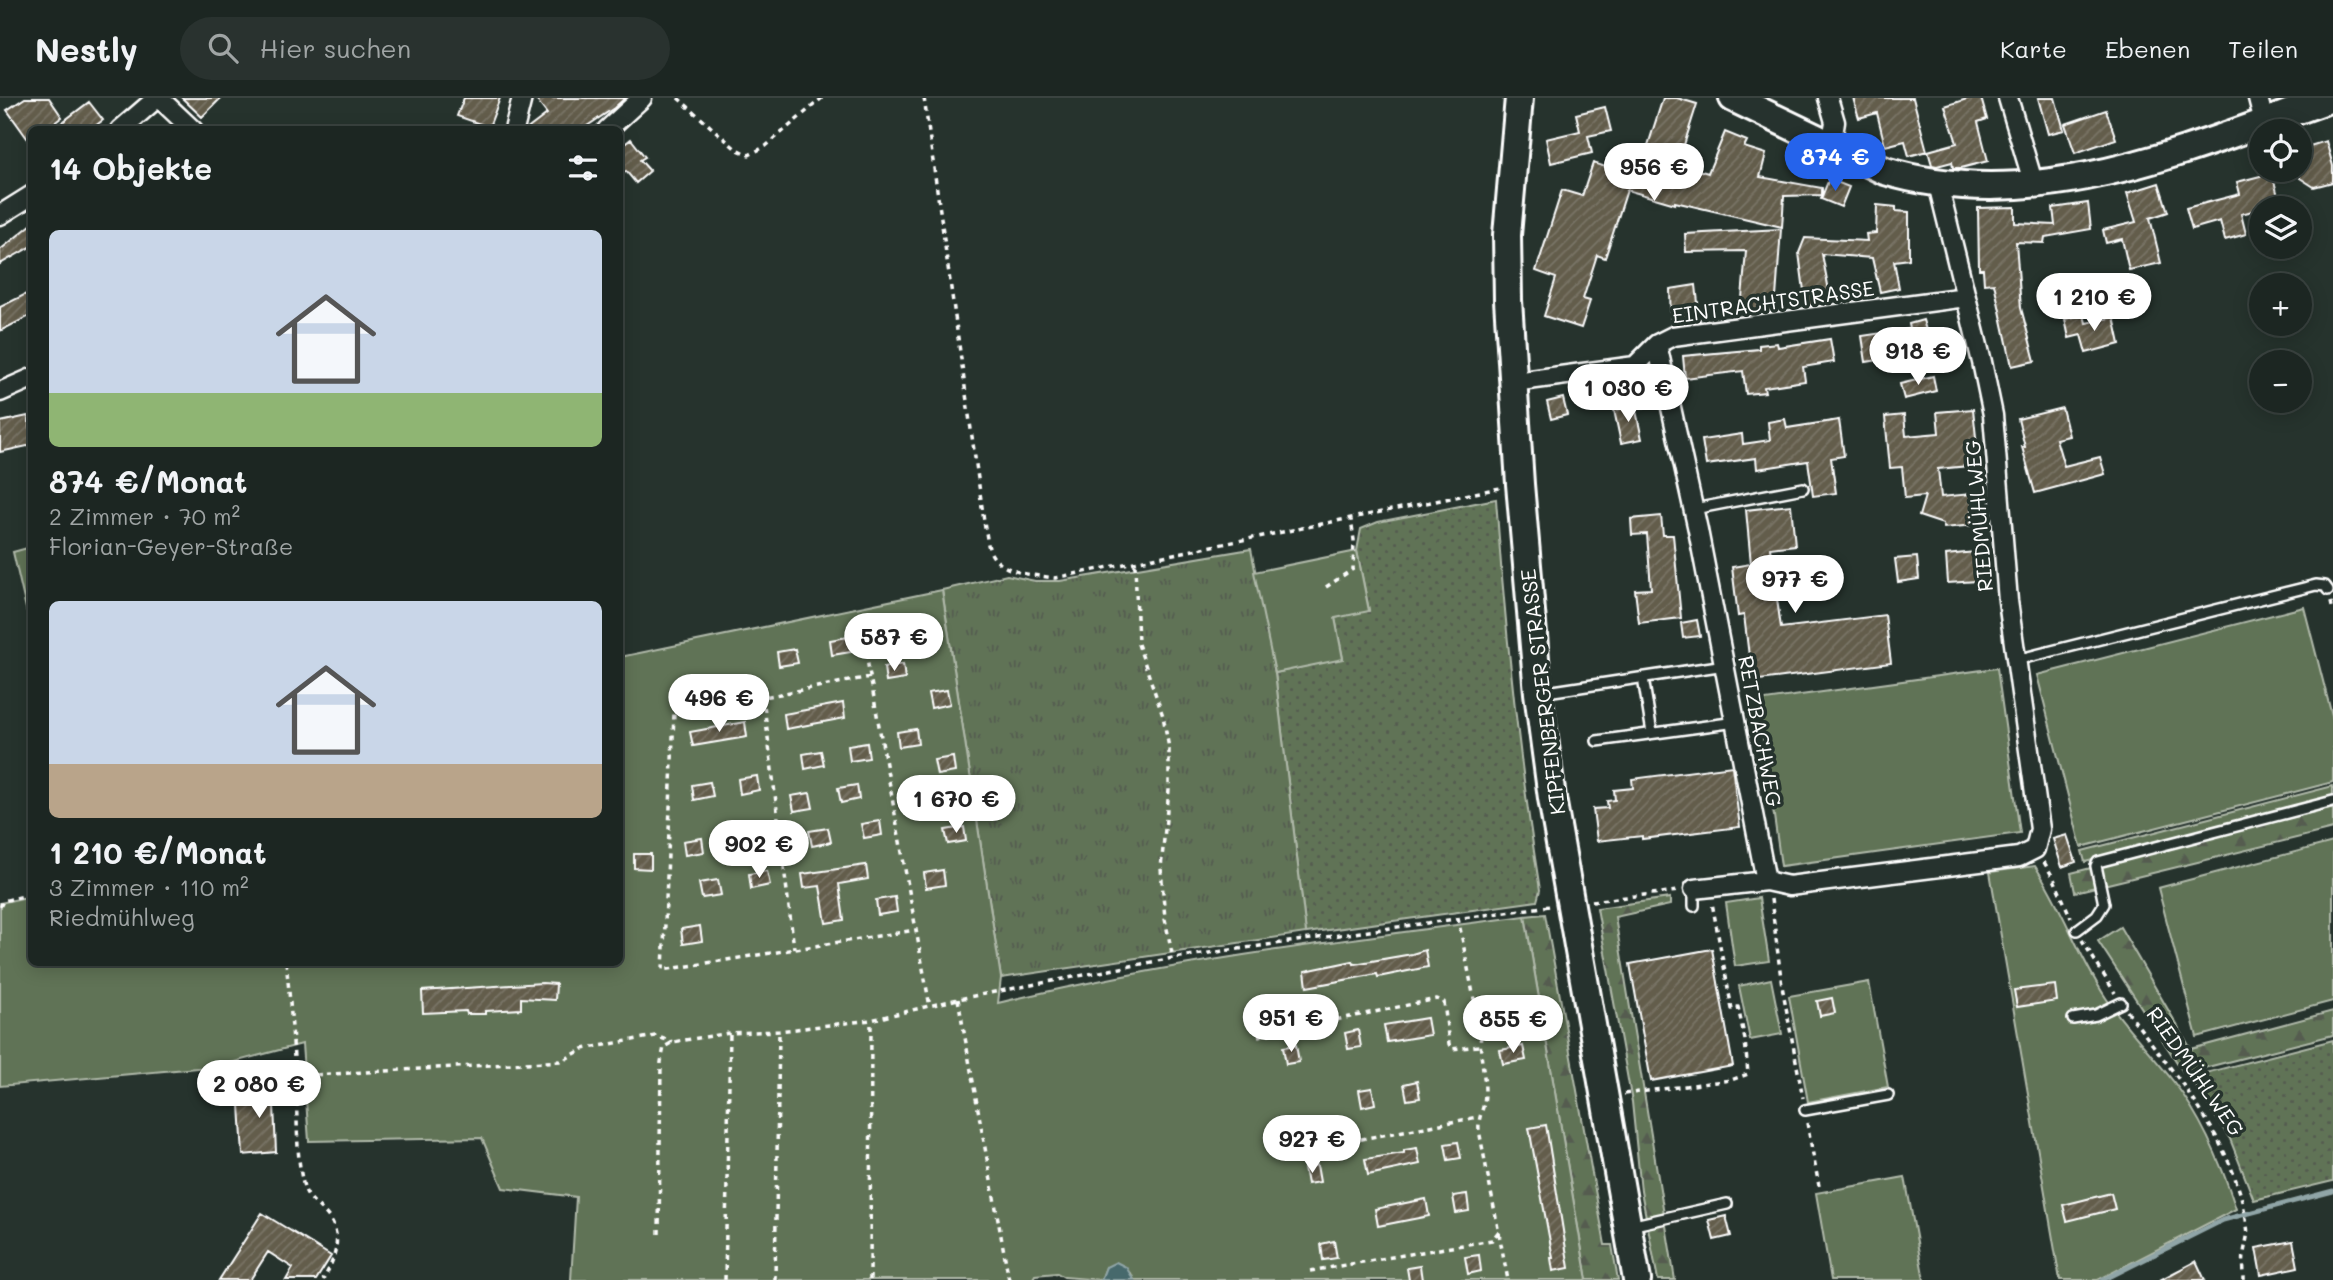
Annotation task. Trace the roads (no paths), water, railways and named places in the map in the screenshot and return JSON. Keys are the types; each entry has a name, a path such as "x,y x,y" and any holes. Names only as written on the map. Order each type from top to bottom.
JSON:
{"street":[{"path":"125,126 158,98 189,126"},
{"path":"515,126 522,98"},
{"path":"611,126 642,98"},
{"name":"KIPFENBERGER STRASSE","path":"1519,98 1507,235 1508,300 1538,693 1552,798 1637,1280"},
{"path":"1733,98 1885,171 1911,179 1938,184 2034,185 2095,176 2142,163 2261,110 2332,98"},
{"path":"1828,98 1835,122 1831,146"},
{"path":"2008,98 2034,185"},
{"name":"RIEDMÜHLWEG","path":"1766,881 1789,886 1803,885 2019,857 2035,849 2040,829 2008,601 1993,415 1938,184"},
{"path":"0,215 28,198"},
{"name":"EINTRACHTSTRASSE","path":"1514,382 1635,366 1657,344 1673,336 1966,298"},
{"name":"RETZBACHWEG","path":"1657,344 1694,509 1766,881"},
{"path":"0,392 28,380"},
{"path":"1699,894 1766,881"}],"lane":[{"path":"1694,509 1803,488"},
{"path":"2016,660 2316,585 2325,586 2328,590"},
{"path":"1538,693 1725,665"},
{"path":"1643,678 1652,733"},
{"path":"1597,741 1736,722"},
{"path":"2077,930 2097,915 2104,904 2096,866 2098,862 2333,802"},
{"path":"2073,1020 2096,1015 2122,1003"},
{"path":"1805,1110 1888,1094"},
{"path":"1628,1227 1727,1204"}],"water":[{"path":"1116,1262 1126,1267 1134,1280 1101,1280 1106,1267"}],"waterway":[{"path":"2103,1280 2223,1220 2333,1191"}]}
